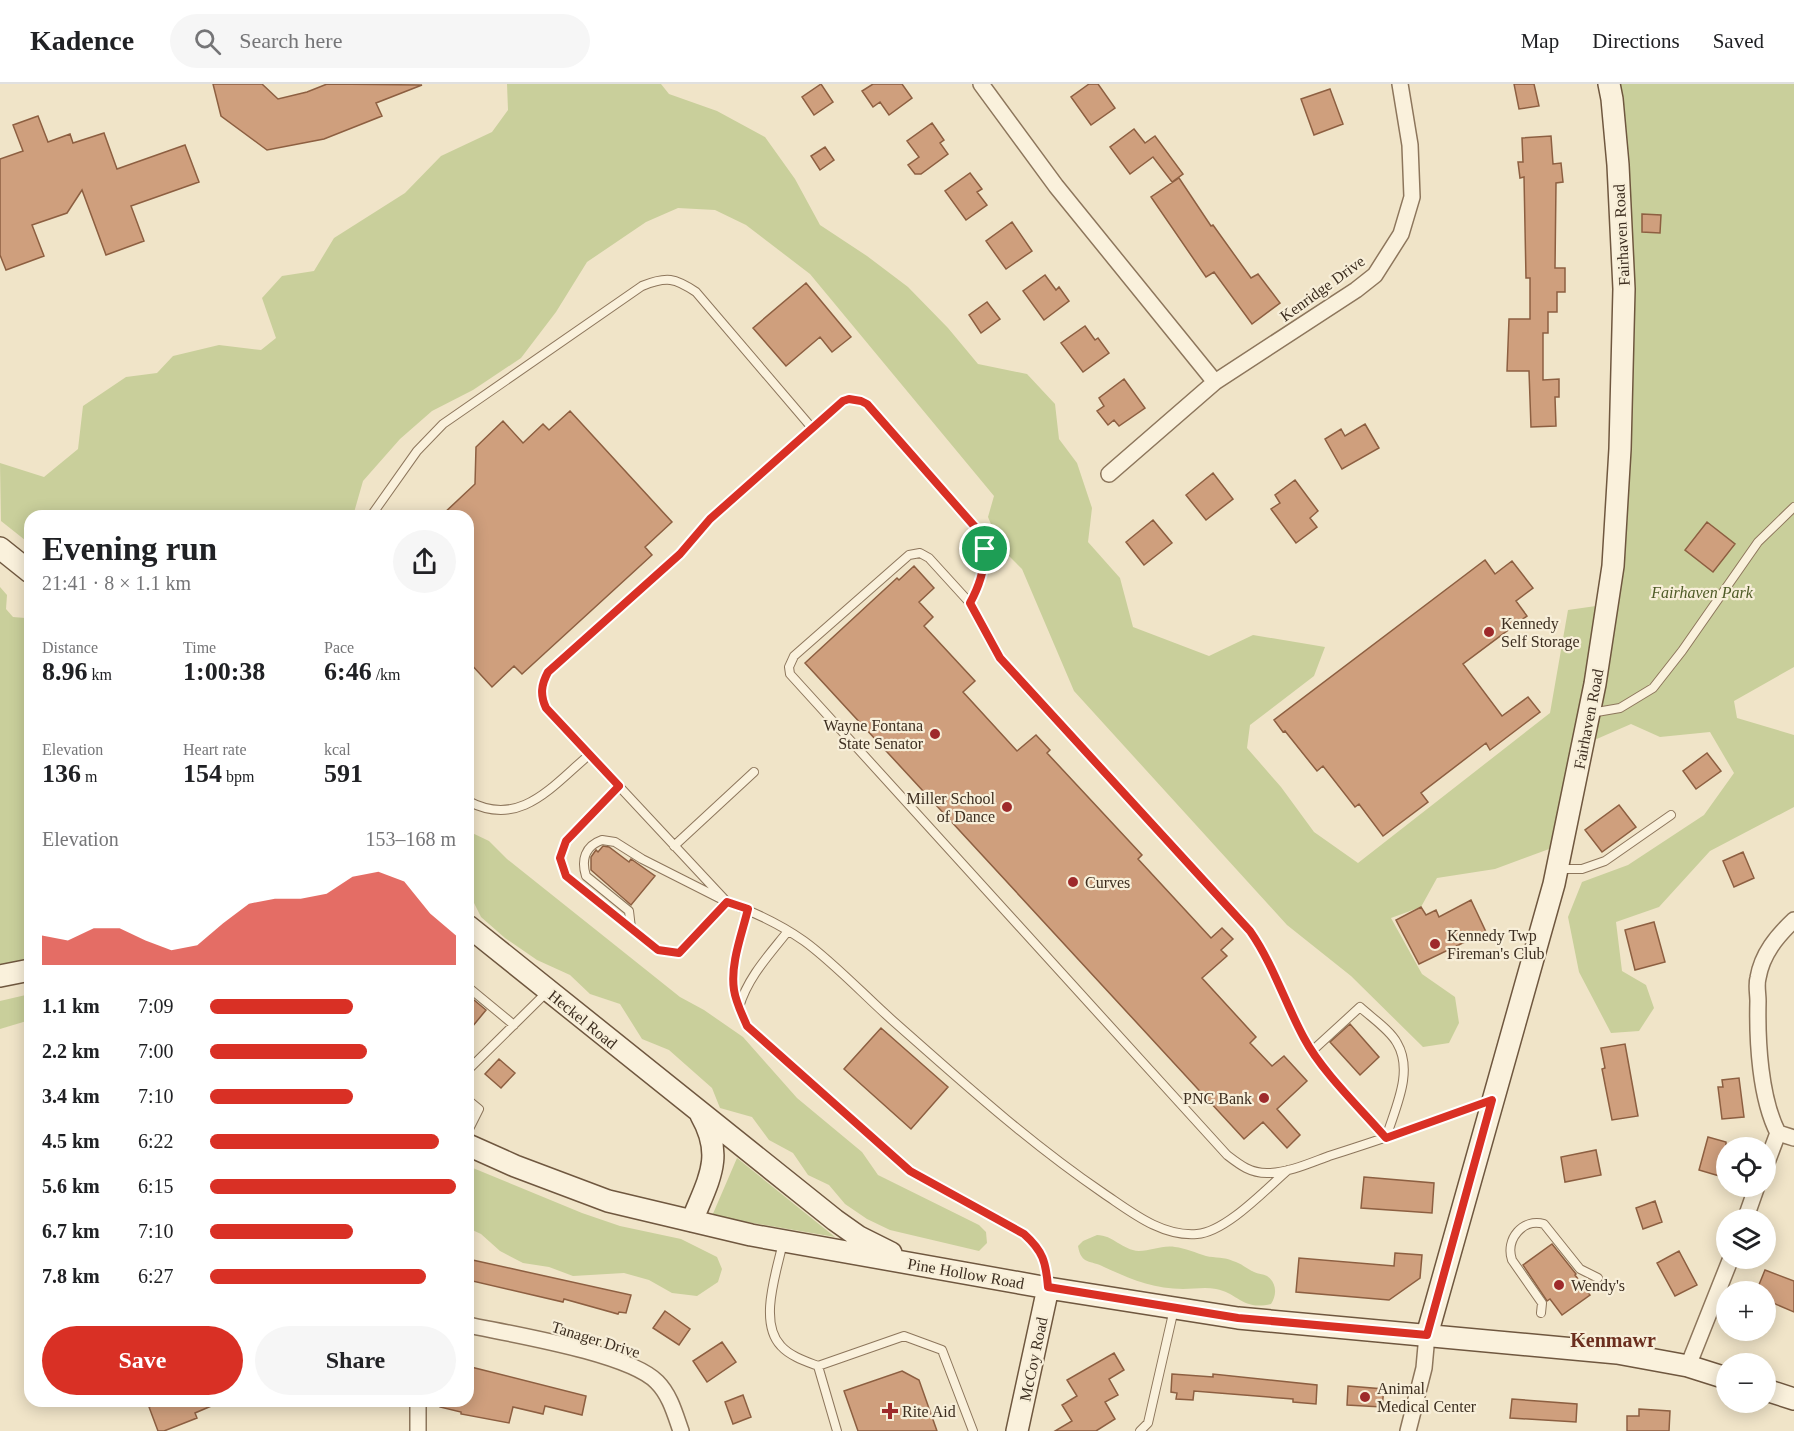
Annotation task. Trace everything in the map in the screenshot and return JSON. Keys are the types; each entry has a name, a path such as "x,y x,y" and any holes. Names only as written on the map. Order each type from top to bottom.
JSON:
{"street":[{"path":"981,84 1056,186 1215,382"},
{"name":"Kenridge Drive","path":"1109,474 1215,382 1356,290 1375,275 1401,234 1412,197 1410,145 1400,84"},
{"name":"Fairhaven Road","path":"1427,1335 1558,869 1589,713 1613,566 1620,449 1624,289 1618,174 1609,84"},
{"path":"0,548 24,567"},
{"path":"1794,920 1778,935 1765,955 1758,978 1757,1039 1770,1118 1778,1133 1794,1138"},
{"name":"Heckel Road","path":"474,931 835,1220 859,1237 910,1263"},
{"path":"0,976 24,971"},
{"name":"Heckel Road","path":"692,1221 714,1159 709,1129 699,1112"},
{"path":"1776,1138 1778,1133"},
{"name":"Pine Hollow Road","path":"474,1148 515,1166 608,1201 783,1240 1238,1318 1617,1353 1688,1366 1716,1375"},
{"path":"1688,1366 1727,1269"},
{"name":"McCoy Road","path":"1017,1431 1048,1287"},
{"name":"Tanager Drive","path":"474,1326 587,1352 631,1365 656,1381 670,1400 681,1431"},
{"path":"1408,1431 1424,1368 1427,1335"},
{"path":"1776,1393 1794,1399"},
{"path":"418,1407 418,1431"}],"lane":[{"path":"375,510 417,451 443,424 642,286 659,279 680,282 696,292 812,428"},
{"path":"727,902 546,708 541,690 548,672 680,554 710,519 843,401 856,399 867,404 976,528 985,549 983,572 970,603"},
{"path":"1589,713 1620,708 1653,688 1682,651 1758,542 1794,507"},
{"path":"1386,1138 1304,1040 1261,946 1250,931 1000,658 970,603 928,558 920,553 909,555 794,656 789,667 790,674 1227,1155 1244,1168 1255,1172 1270,1173 1290,1169 1386,1138 1492,1100"},
{"path":"474,804 497,811 524,807 537,800 589,754"},
{"path":"674,846 754,772"},
{"path":"619,786 566,841 560,858 566,876 658,950 679,953 727,902"},
{"path":"1558,869 1582,869 1605,861 1671,815"},
{"path":"631,928 629,911 586,876 584,870 583,860 587,849 602,840 615,842 642,859 727,902 748,909 805,942 956,1077 1073,1172 1154,1226 1175,1233 1197,1234 1216,1229 1290,1169"},
{"path":"748,909 734,968 734,989 739,1009 747,1026 910,1171 1024,1234 1036,1245 1044,1259 1048,1287"},
{"path":"739,1009 751,977 788,931"},
{"path":"474,1064 548,991"},
{"path":"474,992 514,1025"},
{"path":"1312,1051 1360,1007 1396,1041 1405,1069 1386,1138"},
{"path":"474,1105 478,1109 474,1118"},
{"path":"1541,1313 1542,1303 1510,1254 1510,1244 1518,1230 1533,1223 1544,1224 1580,1269 1598,1278"},
{"path":"783,1240 769,1310 774,1337 781,1347 799,1359 818,1366 904,1336 942,1350 973,1431"},
{"path":"1140,1431 1148,1423 1174,1307"},
{"path":"818,1366 837,1431"}],"green space":[{"path":"507,84 661,84 669,94 717,111 765,137 795,179 820,225 908,287 948,328 978,364 1027,374 1055,404 1059,439 1077,463 1092,508 1088,542 1120,578 1133,627 1209,656 1253,635 1325,647 1314,676 1250,725 1247,748 1281,787 1314,832 1358,863 1550,713 1568,610 1603,605 1560,845 1495,869 1437,878 1421,907 1391,918 1422,974 1455,997 1459,1023 1449,1043 1423,1047 1351,976 1287,925 1074,691 1022,569 1001,548 988,517 994,496 810,274 746,225 715,210 678,208 646,222 587,262 556,312 521,358 473,390 432,411 400,439 363,481 355,510 24,510 24,539 1,521 0,463 44,477 78,449 83,406 126,377 157,373 173,356 219,345 261,350 276,338 262,298 282,276 314,271 334,238 405,193 441,156 492,132 508,110"},
{"name":"Fairhaven Park","path":"1609,84 1794,84 1794,667 1734,701 1737,718 1794,735 1794,807 1710,851 1659,907 1616,922 1622,971 1646,985 1654,1008 1639,1031 1611,1033 1579,972 1568,917 1582,882 1628,865 1704,815 1734,773 1710,732 1660,737 1631,724 1583,745 1620,449"},
{"path":"0,587 7,595 6,609 13,617 24,618 24,970 0,972"},
{"path":"474,834 489,841 507,859 680,997 704,1010 743,1037 797,1098 862,1152 878,1175 979,1225 986,1232 987,1243 979,1251 890,1230 867,1219 845,1204 829,1185 808,1175 793,1153 769,1140 752,1117 720,1108 712,1088 669,1050 642,1039 620,1004 590,994 570,975 537,960 505,938 481,917 474,903"},
{"path":"24,995 24,1022 0,1029 0,1001"},
{"path":"737,1158 835,1237 712,1216"},
{"path":"474,1168 582,1213 620,1226 681,1239 717,1257 722,1269 718,1282 697,1296 672,1293 649,1280 624,1273 573,1276 549,1267 523,1263 500,1251 474,1231"},
{"path":"1097,1235 1108,1237 1133,1250 1175,1247 1239,1263 1254,1272 1267,1276 1275,1289 1274,1297 1271,1304 1254,1305 1216,1289 1172,1289 1133,1279 1084,1259 1078,1246 1083,1241"}],"building":[{"path":"213,84 262,84 278,99 327,84 422,85 376,103 382,116 324,139 267,150 221,116"},
{"path":"821,84 833,102 814,115 802,97"},
{"path":"873,84 902,84 912,98 889,115 880,102 873,107 862,91"},
{"path":"1089,84 1098,84 1115,108 1091,125 1071,97"},
{"path":"1514,84 1534,84 1539,106 1519,109"},
{"path":"1330,89 1343,124 1314,135 1301,99"},
{"path":"38,116 48,142 70,134 73,143 104,133 117,169 185,145 199,182 131,206 144,241 106,255 82,190 67,213 32,225 44,256 6,270 0,255 0,159 23,151 13,125"},
{"path":"932,123 944,140 940,143 948,154 921,174 915,174 908,165 919,157 907,141"},
{"path":"1134,129 1145,143 1155,136 1183,174 1172,182 1153,157 1130,174 1110,147"},
{"path":"1551,136 1553,164 1561,163 1563,182 1556,183 1555,268 1565,268 1565,292 1557,292 1557,312 1548,312 1548,333 1543,333 1543,380 1559,379 1559,397 1555,397 1556,426 1531,427 1529,371 1507,371 1509,319 1530,319 1530,278 1526,278 1524,177 1520,178 1518,162 1523,162 1522,138"},
{"path":"825,147 834,160 820,170 811,156"},
{"path":"970,173 982,189 977,192 987,205 966,220 945,191"},
{"path":"1179,178 1211,226 1213,225 1251,278 1258,274 1280,303 1252,324 1214,272 1206,277 1151,197"},
{"path":"1642,214 1661,215 1660,233 1642,232"},
{"path":"1012,222 1032,251 1006,269 986,241"},
{"path":"1045,275 1056,290 1059,287 1069,301 1044,320 1023,291"},
{"path":"806,283 851,337 832,352 820,337 786,366 753,328"},
{"path":"987,302 1000,319 981,333 969,315"},
{"path":"1085,326 1095,340 1098,338 1109,353 1083,372 1061,343"},
{"path":"1124,379 1145,408 1119,426 1114,420 1108,425 1097,411 1104,406 1099,398"},
{"path":"570,411 672,522 645,547 652,555 522,674 514,666 492,687 474,668 474,510 447,510 475,484 476,447 503,421 523,443 543,424 549,430"},
{"path":"1365,424 1379,448 1342,469 1325,439 1341,429 1345,436"},
{"path":"1213,473 1233,499 1206,520 1186,495"},
{"path":"1295,480 1318,511 1310,518 1317,527 1296,543 1271,509 1280,503 1275,495"},
{"path":"1153,520 1172,543 1144,565 1126,542"},
{"path":"1707,522 1735,544 1713,572 1685,550"},
{"path":"1485,560 1495,574 1512,561 1533,588 1516,601 1527,616 1463,664 1502,716 1528,697 1540,712 1490,750 1486,743 1421,793 1428,802 1383,836 1359,804 1355,807 1323,766 1317,771 1274,720"},
{"path":"914,566 934,588 919,602 933,617 924,626 975,681 963,692 1017,751 1036,735 1050,750 1047,753 1142,855 1138,859 1211,938 1222,928 1233,939 1221,950 1227,956 1202,978 1256,1037 1250,1043 1272,1066 1284,1056 1307,1081 1277,1109 1300,1135 1287,1148 1263,1122 1244,1139 805,663 897,578 899,580"},
{"path":"1707,753 1721,771 1696,789 1683,771"},
{"path":"1619,805 1636,827 1602,852 1585,830"},
{"path":"603,846 609,847 629,862 631,859 655,876 631,905 591,870 591,857"},
{"path":"1743,852 1754,878 1734,887 1723,861"},
{"name":"Kennedy Twp Fireman's Club","path":"1471,900 1486,932 1419,964 1396,920 1421,907 1426,915 1436,910 1439,917"},
{"path":"1654,922 1665,962 1635,970 1625,930"},
{"path":"474,1000 486,1010 474,1025"},
{"path":"1350,1024 1379,1057 1360,1075 1330,1042"},
{"path":"881,1028 948,1087 911,1129 844,1069"},
{"path":"1625,1044 1638,1116 1612,1120 1602,1069 1605,1068 1601,1048"},
{"path":"499,1059 515,1073 501,1088 485,1074"},
{"path":"1739,1078 1744,1117 1722,1119 1718,1087 1723,1087 1722,1080"},
{"path":"1708,1137 1716,1139 1716,1175 1699,1170"},
{"path":"1596,1150 1601,1175 1565,1182 1561,1157"},
{"path":"1364,1177 1434,1183 1432,1213 1361,1208"},
{"path":"1655,1201 1662,1222 1643,1229 1636,1208"},
{"name":"Wendy's","path":"1552,1244 1590,1295 1562,1315 1550,1299 1547,1301 1523,1265"},
{"path":"1679,1251 1697,1285 1675,1296 1657,1263"},
{"path":"1395,1253 1422,1255 1420,1278 1389,1300 1296,1292 1299,1258 1394,1266"},
{"path":"474,1260 631,1295 626,1313 619,1312 618,1314 564,1299 563,1302 474,1281"},
{"path":"1765,1270 1794,1281 1794,1312 1776,1304 1776,1281 1760,1281"},
{"path":"665,1311 690,1329 679,1345 653,1328"},
{"path":"722,1342 736,1362 707,1382 693,1361"},
{"path":"1114,1353 1124,1370 1109,1379 1118,1395 1105,1402 1115,1419 1096,1431 1055,1431 1072,1421 1062,1405 1077,1396 1067,1380"},
{"path":"474,1368 586,1396 582,1415 545,1406 543,1414 513,1407 509,1423 461,1414 461,1412 440,1407 474,1407"},
{"name":"Rite Aid","path":"902,1371 919,1380 937,1431 858,1431 844,1391"},
{"path":"1172,1374 1213,1377 1213,1374 1317,1385 1316,1404 1293,1402 1293,1399 1194,1391 1193,1400 1176,1399 1177,1393 1171,1392"},
{"name":"Animal Medical Center","path":"1348,1386 1384,1389 1382,1407 1347,1405"},
{"path":"743,1395 751,1417 733,1424 725,1402"},
{"path":"1512,1399 1577,1404 1576,1422 1510,1418"},
{"path":"149,1407 209,1407 195,1413 197,1418 164,1431 158,1431"},
{"path":"1639,1409 1670,1411 1669,1431 1627,1431 1627,1416 1639,1416"}],"place":[{"name":"Kennedy Self Storage","path":"1489,632"},
{"name":"Wayne Fontana State Senator","path":"935,734"},
{"name":"Miller School of Dance","path":"1007,807"},
{"name":"Curves","path":"1073,882"},
{"name":"Kennedy Twp Fireman's Club","path":"1435,944"},
{"name":"PNC Bank","path":"1264,1098"},
{"name":"Wendy's","path":"1559,1285"},
{"name":"Animal Medical Center","path":"1365,1397"},
{"name":"Rite Aid","path":"890,1411"}],"district":[{"name":"Kenmawr","path":"1613,1340"}],"route":[{"path":"856,399 867,404 976,528 985,549 983,572 970,603 1000,658 1250,931 1261,946 1304,1040 1386,1138 1492,1100 1427,1335 1238,1318 1048,1287 1044,1259 1036,1245 1024,1234 910,1171 747,1026 739,1009 734,989 734,968 748,909 727,902 679,953 658,950 566,876 560,858 566,841 619,786 546,708 541,690 548,672 680,554 710,519 843,401 856,399"}]}
